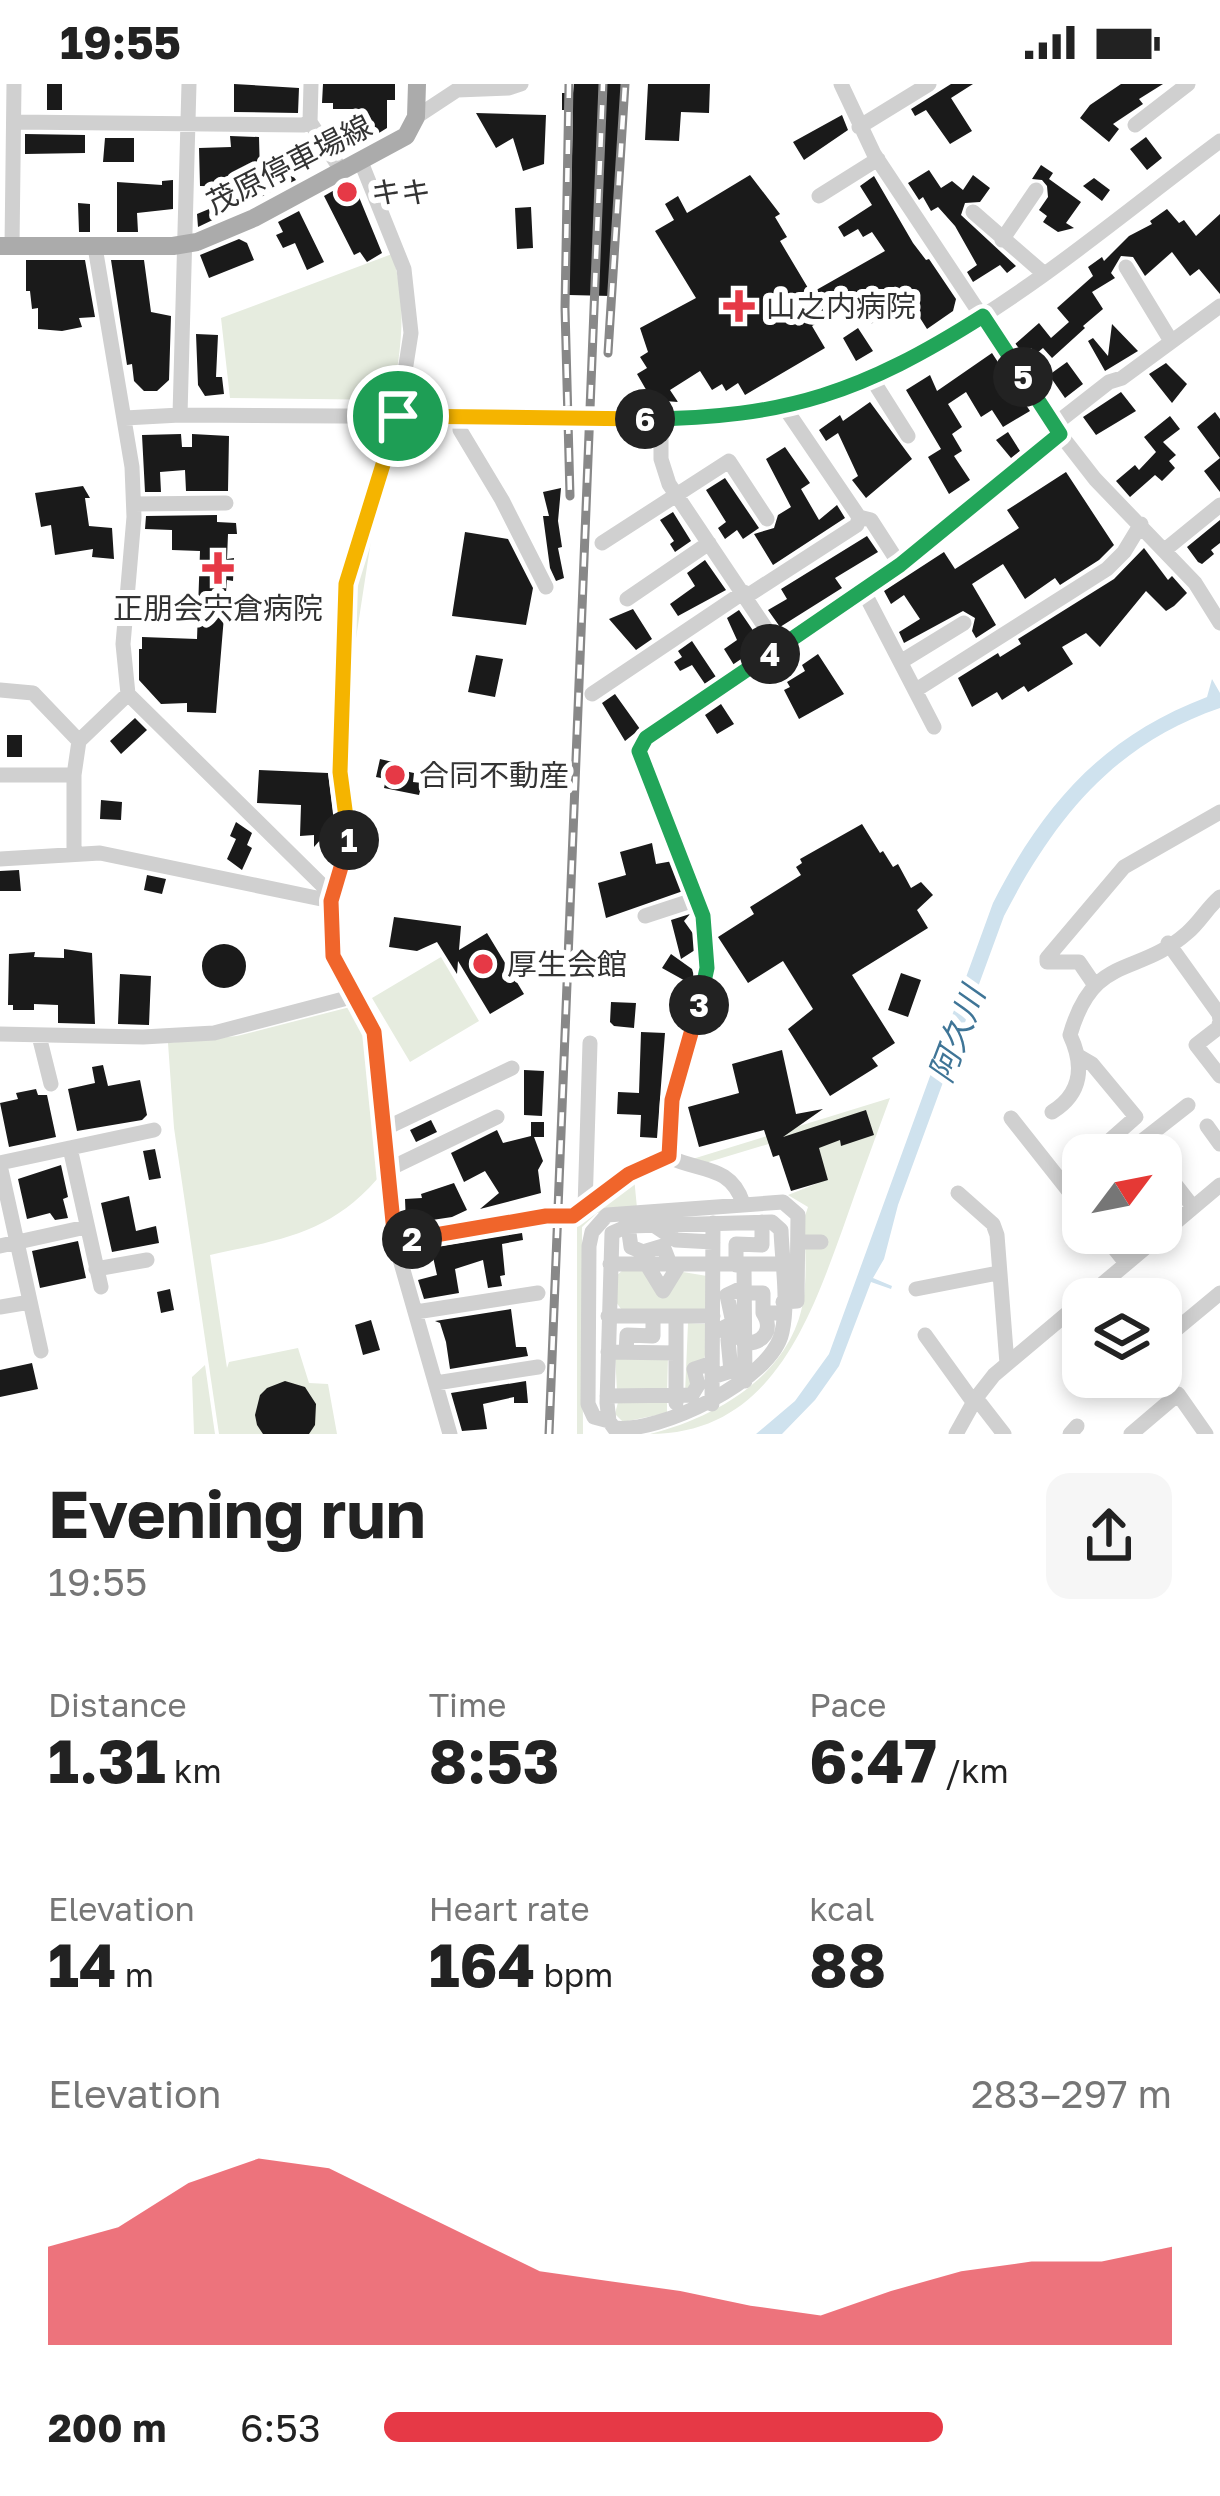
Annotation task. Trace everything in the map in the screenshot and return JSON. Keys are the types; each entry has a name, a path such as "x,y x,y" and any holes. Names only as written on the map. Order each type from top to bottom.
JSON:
{"main road":[{"name":"茂原停車場線","path":"6,246 186,244 226,231 406,136 416,116 417,84"}],"street":[{"path":"6,246 14,84"},
{"path":"180,415 190,84"},
{"path":"311,84 310,122 341,170"},
{"path":"416,116 439,92 521,84"},
{"path":"841,84 878,159 1057,430 1095,479 1195,583 1220,623"},
{"path":"859,127 929,84"},
{"path":"1136,125 1188,84"},
{"path":"14,122 188,126 310,122"},
{"path":"125,418 661,418 736,416 784,408 872,379 983,316 1220,141"},
{"path":"819,196 878,159"},
{"path":"361,162 397,249 408,292 409,354 398,416 346,584 340,772 349,845 331,901 333,956 374,1032 395,1242 449,1434"},
{"path":"1002,240 1036,190"},
{"path":"974,212 1042,272"},
{"path":"95,247 125,418 134,504 122,644 128,694 325,888 331,901"},
{"path":"1126,267 1171,341"},
{"path":"669,1156 672,1100 707,968 707,936 698,899 640,758 641,743 900,565 1057,430 1220,306"},
{"path":"872,379 908,436"},
{"path":"784,408 859,517 871,520 900,565"},
{"path":"460,417 460,430 546,587"},
{"path":"661,418 663,473 779,648"},
{"path":"602,543 729,461 767,519"},
{"path":"134,504 226,503"},
{"path":"1166,549 1220,505"},
{"path":"592,694 857,525 859,517"},
{"path":"916,690 1107,569 1141,524"},
{"path":"627,599 709,543"},
{"path":"862,590 934,727"},
{"path":"902,661 964,623"},
{"path":"0,690 33,693 79,741"},
{"path":"74,853 79,741 128,694"},
{"path":"0,775 74,775"},
{"path":"1094,984 1079,962 1047,962 1047,958 1124,867 1220,812"},
{"path":"0,860 74,853 134,860 331,901"},
{"path":"1052,1112 1072,1098 1080,1058 1070,1035 1076,1012 1094,984 1187,933 1220,897"},
{"path":"645,916 698,899"},
{"path":"1168,944 1220,1014 1218,1028 1196,1045 1220,1076"},
{"path":"0,1034 164,1036 237,1029 355,996"},
{"path":"39,1036 51,1084"},
{"path":"586,1208 590,1042"},
{"path":"1080,1058 1092,1064 1136,1117 1117,1134"},
{"path":"386,1128 512,1068"},
{"path":"1151,1134 1188,1106"},
{"path":"389,1169 497,1117"},
{"path":"1011,1118 1062,1182"},
{"path":"1207,1126 1220,1144"},
{"path":"41,1351 30,1301 8,1244 0,1164 154,1130"},
{"path":"70,1148 99,1278 147,1260"},
{"path":"669,1156 685,1165 723,1172 743,1202"},
{"path":"395,1242 546,1216 573,1216 629,1174 669,1156"},
{"path":"956,1434 975,1401 1007,1364 1220,1185"},
{"path":"958,1193 993,1224 1007,1364"},
{"path":"1182,1193 1193,1207"},
{"path":"609,1421 611,1232 628,1226 762,1222 772,1222 782,1230 783,1307 782,1336 745,1382 712,1404 676,1419 623,1431 594,1417 588,1404 589,1246 597,1222 621,1213 770,1200 787,1204 798,1215 797,1301 783,1307 763,1313"},
{"path":"745,1382 745,1290 736,1244 762,1245 762,1222"},
{"path":"712,1404 713,1223"},
{"path":"628,1226 631,1247 643,1252 663,1246 680,1265"},
{"path":"656,1226 676,1240 713,1242"},
{"path":"8,1244 86,1228"},
{"path":"647,1265 663,1291 692,1241"},
{"path":"799,1242 821,1242"},
{"path":"1119,1254 1126,1263"},
{"path":"610,1264 782,1264"},
{"path":"916,1289 998,1273"},
{"path":"607,1396 676,1397 697,1391 694,1369 731,1371 728,1340 759,1341 769,1325 763,1313 763,1293 745,1290 727,1295 733,1323 727,1330 676,1316 608,1316"},
{"path":"416,1312 538,1293"},
{"path":"1182,1325 1220,1293"},
{"path":"0,1307 30,1301"},
{"path":"626,1352 627,1335 653,1336 653,1316"},
{"path":"676,1316 676,1419"},
{"path":"925,1335 1004,1434"},
{"path":"608,1352 676,1352"},
{"path":"436,1383 538,1367"},
{"path":"1132,1434 1178,1394 1206,1434"}],"shaded area":[{"path":"392,254 401,309 392,400 230,398 221,318"},
{"path":"378,495 343,723 350,584"},
{"path":"441,957 479,1021 410,1062 372,998"},
{"path":"354,1006 374,1066 384,1171 326,1221 284,1238 210,1255 227,1368 229,1362 298,1348 309,1383 328,1384 337,1434 219,1434 174,1128 168,1043 237,1036"},
{"path":"890,1098 830,1264 779,1366 755,1394 726,1415 691,1429 650,1434 701,1416 749,1388 785,1348 804,1296 808,1207 788,1195 818,1183 805,1133 702,1164 686,1161"},
{"path":"634,1177 637,1208 597,1213 582,1227 583,1434 577,1434 577,1224"},
{"path":"623,1270 648,1271 663,1295 677,1271 707,1276 706,1309 621,1309 616,1302 616,1276"},
{"path":"688,1323 706,1324 706,1344 701,1371 685,1394"},
{"path":"615,1354 668,1356 667,1393 617,1391"},
{"path":"205,1365 215,1434 194,1434 192,1377"},
{"path":"618,1402 667,1403 667,1413 623,1422 615,1414"}],"water":[{"name":"阿久川","path":"1212,679 1220,693 1220,708 1182,723 1118,764 1066,817 1023,881 1004,916 898,1205 884,1259 873,1278 891,1289 871,1282 839,1366 815,1400 782,1434 756,1434 795,1401 829,1354 993,903 1012,868 1079,778 1136,732 1207,697"}],"building":[{"path":"47,84 62,84 62,110 47,110"},
{"path":"234,84 299,88 298,113 234,112"},
{"path":"323,84 395,84 395,100 387,100 387,128 345,154 328,128 360,109 333,109 333,103 322,103"},
{"path":"574,84 622,84 611,296 569,295 573,110 562,110 562,93 573,93"},
{"path":"648,84 710,84 709,113 681,112 679,141 645,140"},
{"path":"951,84 973,84 951,98 972,131 950,144 926,110 915,116 911,109"},
{"path":"1121,84 1163,84 1113,124 1119,129 1109,142 1080,118 1090,105"},
{"path":"476,113 546,115 544,164 523,171 513,138 496,148"},
{"path":"842,115 848,130 804,160 793,142"},
{"path":"25,134 85,135 85,153 25,154"},
{"path":"230,136 259,137 260,175 282,161 296,180 198,227 197,214 262,187 200,186 199,148 231,147"},
{"path":"1146,137 1162,158 1147,170 1130,149"},
{"path":"105,138 134,138 134,162 103,162"},
{"path":"1041,165 1053,173 1049,179 1081,202 1066,223 1074,228 1058,232 1043,222 1047,216 1039,210 1048,197 1047,186 1032,179"},
{"path":"929,170 941,188 952,181 963,190 973,175 990,188 980,202 965,203 961,215 1016,266 1007,273 1000,265 973,282 967,272 977,265 955,226 938,207 931,211 908,183"},
{"path":"750,175 780,214 775,217 787,237 780,241 811,293 885,251 872,232 863,237 858,229 844,237 838,227 872,205 860,186 874,176 913,243 956,299 953,311 927,329 908,299 871,324 857,299 812,326 825,348 745,395 738,383 726,391 722,384 712,390 700,371 670,390 678,402 652,400 637,374 647,368 640,357 648,352 640,328 696,298 655,231 674,220 665,204 678,196 687,213"},
{"path":"1094,178 1110,190 1102,201 1083,186"},
{"path":"173,180 173,209 137,213 138,232 117,232 117,182 162,185 162,181"},
{"path":"352,180 382,253 367,262 360,252 354,255 324,196"},
{"path":"78,203 90,204 90,232 79,232"},
{"path":"531,207 533,248 517,249 515,208"},
{"path":"1167,209 1196,236 1220,214 1220,294 1199,269 1190,276 1172,252 1145,276 1133,257 1121,256 1111,273 1115,278 1092,292 1103,309 1085,328 1052,358 1043,348 1036,354 1031,348 1024,354 1015,344 1039,323 1051,338 1069,322 1057,308 1093,276 1088,267 1102,257 1104,261"},
{"path":"299,211 324,262 307,270 295,243 283,248 276,235 283,232 278,222"},
{"path":"239,239 247,243 254,260 209,278 200,255"},
{"path":"26,260 85,260 95,317 79,318 82,327 38,329 38,308 32,309 30,291 26,291"},
{"path":"111,260 144,260 151,312 171,316 169,380 157,391 144,391 134,381 132,364 127,365"},
{"path":"1112,324 1138,351 1105,371 1088,341 1093,338 1108,356"},
{"path":"858,328 873,351 856,361 843,338"},
{"path":"196,334 218,335 216,377 222,377 224,394 205,396 198,385"},
{"path":"992,353 1030,411 1003,427 992,410 981,417 966,392 948,404 962,427 952,434 962,451 954,456 970,480 949,494 928,457 941,449 906,390 930,375 937,391"},
{"path":"1067,362 1083,384 1065,398 1049,375"},
{"path":"1166,363 1187,384 1172,403 1149,374"},
{"path":"1121,392 1136,411 1096,435 1083,417"},
{"path":"870,402 912,459 866,498 852,480 858,476 838,433 826,441 819,430 840,415 843,421"},
{"path":"1215,412 1220,419 1220,458 1197,427"},
{"path":"1170,416 1180,429 1163,442 1176,455 1169,461 1175,468 1162,481 1155,475 1130,497 1116,481 1135,465 1139,470 1156,452 1144,437"},
{"path":"1008,432 1020,451 1011,458 996,440"},
{"path":"181,434 182,447 192,447 192,434 229,436 228,491 186,491 185,470 160,472 161,492 145,492 142,435"},
{"path":"785,447 810,483 801,489 819,520 837,505 845,518 773,565 754,534 774,528 778,515 791,507 766,459"},
{"path":"1220,458 1220,492 1204,471"},
{"path":"1066,472 1114,545 1060,585 1055,578 1025,599 1003,564 972,584 996,625 976,638 972,631 975,618 963,611 904,643 899,632 920,619 904,595 891,604 884,591 944,552 955,569 1019,528 1007,510"},
{"path":"725,478 759,528 743,539 737,530 725,539 718,528 726,522 706,490"},
{"path":"83,486 90,498 85,498 89,526 112,528 114,559 92,557 93,549 55,555 51,525 41,527 35,493"},
{"path":"561,488 562,547 558,548 564,578 556,581 550,568 543,516 549,516 543,492"},
{"path":"673,512 691,541 675,552 670,544 674,541 660,520"},
{"path":"217,515 217,522 236,523 237,534 228,534 227,559 234,558 233,581 227,580 216,713 187,712 187,703 161,704 139,680 139,649 142,637 197,639 200,551 172,550 172,530 145,529 146,516"},
{"path":"1220,520 1220,543 1202,564 1187,547"},
{"path":"465,532 508,539 533,588 526,625 452,616"},
{"path":"867,536 878,552 835,578 842,588 780,627 768,610 787,599 781,589"},
{"path":"1144,548 1168,580 1172,576 1187,593 1174,606 1166,611 1146,591 1100,647 1086,633 1062,647 1073,664 1028,692 1024,686 1002,700 997,692 972,707 958,678 1021,644 1018,639 1114,579"},
{"path":"705,560 726,590 678,616 670,604 695,586 687,573"},
{"path":"633,609 652,639 636,650 609,619"},
{"path":"739,610 763,645 734,665 724,649 737,640 727,618"},
{"path":"692,641 716,677 705,684 692,665 680,671 674,662 682,657 678,651"},
{"path":"818,654 844,694 799,719 784,690 790,687 787,682 805,671 802,665"},
{"path":"476,655 503,659 495,697 468,692"},
{"path":"615,694 640,729 625,741 602,703"},
{"path":"721,704 734,724 717,734 705,715"},
{"path":"135,718 147,730 121,754 110,741"},
{"path":"7,735 22,735 22,757 7,757"},
{"name":"合同不動産","path":"380,759 414,773 413,782 422,783 419,795 384,788 386,779 376,777"},
{"path":"259,770 328,773 336,838 322,838 314,847 314,835 300,836 301,805 257,803"},
{"path":"101,800 122,802 121,820 100,819"},
{"path":"236,822 252,833 247,845 252,848 242,870 227,859 236,839 230,836"},
{"path":"862,824 880,853 893,867 898,864 911,888 921,882 933,895 917,910 928,928 852,975 895,1043 872,1058 878,1066 830,1096 788,1029 813,1009 783,961 748,983 718,937 754,914 750,907 801,875 796,867 800,859"},
{"path":"652,843 656,864 673,861 683,891 606,918 598,883 626,875 620,852"},
{"path":"19,870 21,891 0,891 0,871"},
{"path":"147,875 166,879 162,894 144,890"},
{"path":"690,914 684,921 694,935 695,950 681,959 671,920"},
{"name":"厚生会館","path":"394,917 461,926 459,950 487,933 524,994 490,1014 458,961 457,974 437,942 417,951 389,947"},
{"path":"224,944 240,950 246,966 240,982 224,988 208,982 202,966 208,950"},
{"path":"64,949 92,953 95,1024 58,1023 58,1005 34,1004 34,1010 13,1010 8,1005 9,954 35,952 34,957 64,958"},
{"path":"671,954 692,969 689,983 662,968"},
{"path":"901,973 921,980 908,1017 888,1010"},
{"path":"120,974 151,976 149,1025 118,1024"},
{"path":"611,1002 636,1003 634,1028 610,1022"},
{"path":"641,1032 665,1033 657,1138 640,1137 641,1115 617,1114 618,1092 639,1093"},
{"path":"782,1050 796,1114 823,1109 783,1137 866,1110 874,1135 819,1148 828,1180 791,1191 764,1130 699,1147 688,1107 739,1093 732,1064"},
{"path":"103,1065 108,1086 140,1080 147,1115 142,1120 77,1131 68,1089 95,1083 92,1067"},
{"path":"524,1070 544,1071 542,1116 524,1115"},
{"path":"36,1089 38,1095 47,1095 56,1137 9,1147 0,1103"},
{"path":"431,1120 437,1132 416,1142 410,1130"},
{"path":"531,1122 544,1122 544,1137 534,1137 543,1161 538,1170 541,1193 480,1209 499,1193 485,1171 464,1182 451,1153 497,1130 503,1143 531,1136"},
{"path":"155,1149 161,1178 149,1180 143,1151"},
{"path":"61,1165 68,1218 55,1220 50,1213 27,1219 18,1179"},
{"path":"454,1183 467,1210 406,1224 405,1199 422,1198 421,1194"},
{"path":"129,1196 136,1231 156,1226 159,1243 112,1252 101,1203"},
{"path":"522,1233 523,1240 502,1244 502,1286 488,1288 483,1260 455,1269 459,1293 424,1299 418,1280 437,1275 431,1248"},
{"path":"78,1241 86,1278 40,1288 32,1251"},
{"path":"170,1289 174,1310 161,1313 157,1292"},
{"path":"511,1309 516,1347 526,1347 528,1356 450,1369 446,1342 435,1321"},
{"path":"371,1320 380,1350 363,1355 355,1325"},
{"path":"32,1363 38,1389 0,1397 0,1370"},
{"path":"285,1381 305,1387 316,1404 315,1425 309,1434 263,1434 257,1425 260,1395"},
{"path":"526,1381 528,1403 514,1403 514,1397 483,1404 487,1429 462,1431 451,1393"}],"railway":[{"path":"569,84 565,308 570,496"},
{"path":"549,1434 603,84"},
{"path":"608,353 625,84"}],"place":[{"name":"キキ","path":"347,192"},
{"name":"山之内病院","path":"739,306"},
{"name":"正朋会宍倉病院","path":"218,568"},
{"name":"合同不動産","path":"395,775"},
{"name":"厚生会館","path":"483,964"}],"route":[{"path":"983,316 1060,434 900,565 641,743 640,758 696,894 707,936 707,968 697,1016 672,1100 669,1156 629,1174 580,1214 395,1242 380,1062 374,1032 333,956 331,901 349,845 339,710 346,584 398,416 701,418 784,408 872,379 983,316"}]}
